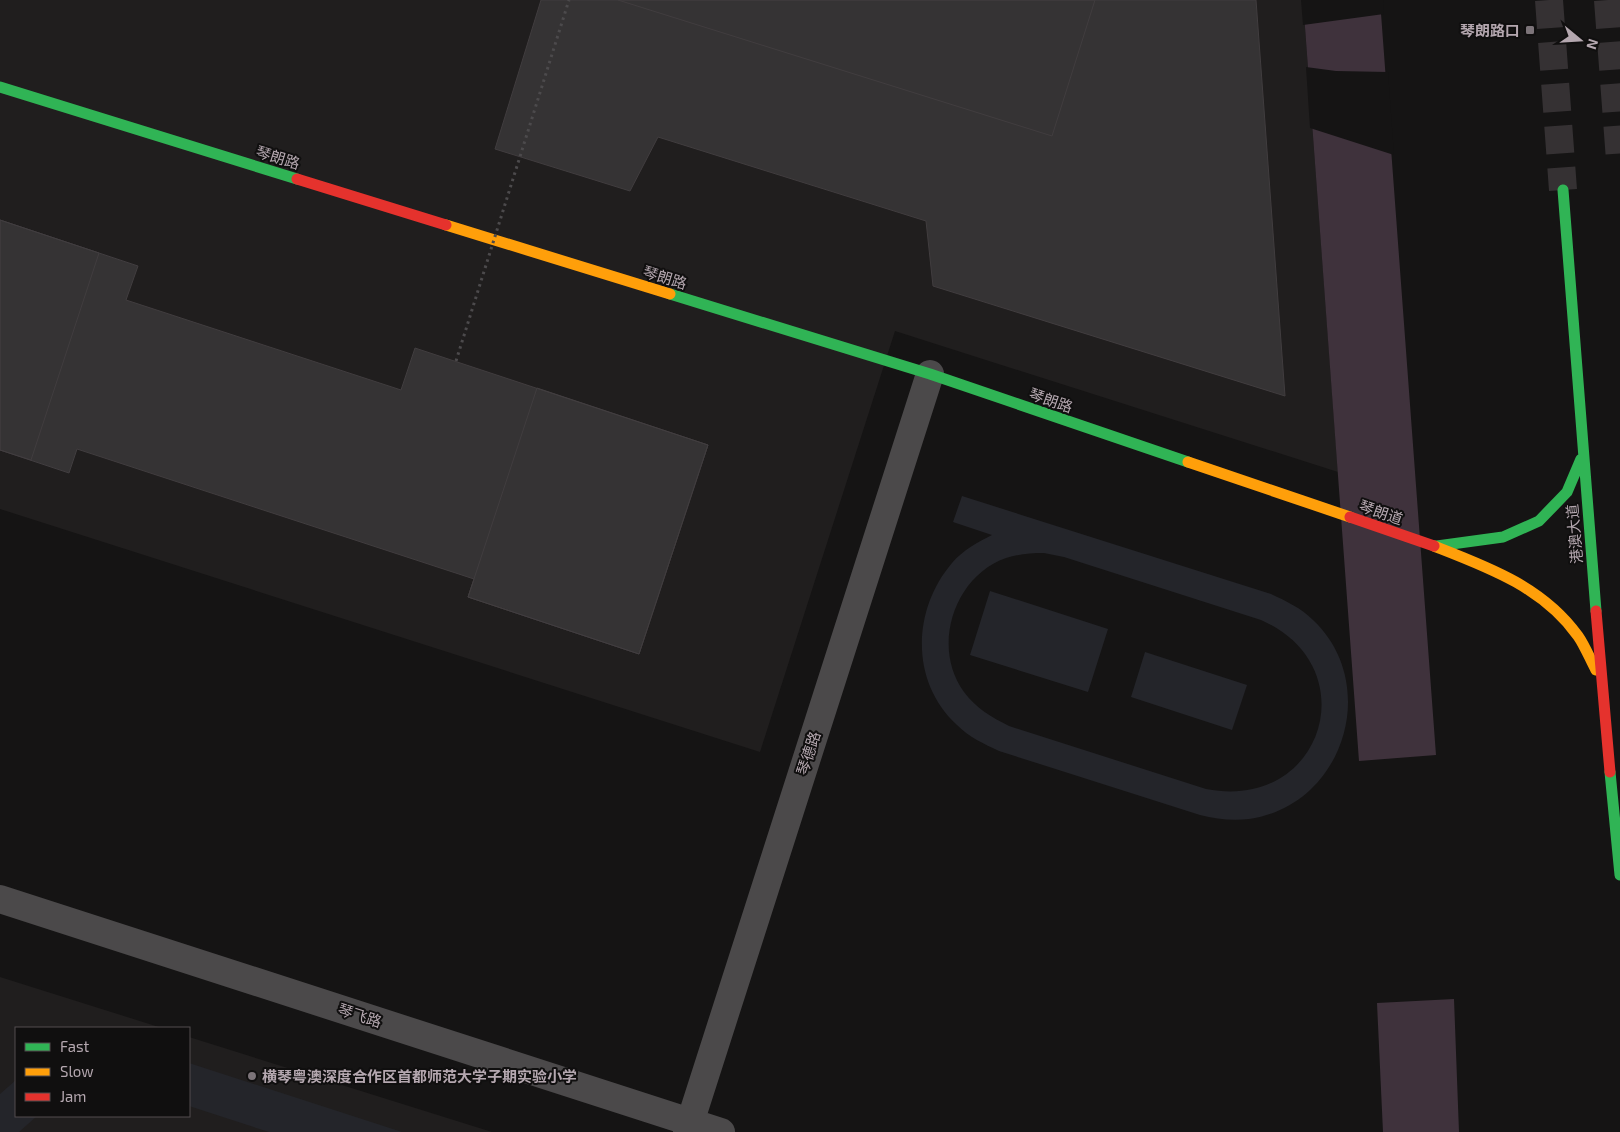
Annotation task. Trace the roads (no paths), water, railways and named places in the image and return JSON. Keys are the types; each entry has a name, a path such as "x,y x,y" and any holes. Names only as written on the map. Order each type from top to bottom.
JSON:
{"street":[{"name":"琴朗路","path":"0,87 930,374 1318,506"},
{"name":"港澳大道","path":"1563,190 1583,456 1620,875"},
{"name":"琴德路","path":"689,1127 930,374"},
{"path":"1434,546 1502,537 1538,521 1567,492 1583,456"},
{"name":"琴朗道","path":"1318,506 1434,546 1499,572 1544,598 1578,635 1602,681"},
{"name":"琴飞路","path":"0,899 689,1127 721,1132"}],"tunnel":[{"path":"1549,0 1563,190"},
{"path":"1608,0 1620,160"}],"place":[{"name":"琴朗路口","path":"1530,30"},
{"name":"横琴粤澳深度合作区首都师范大学子期实验小学","path":"252,1076"}]}
